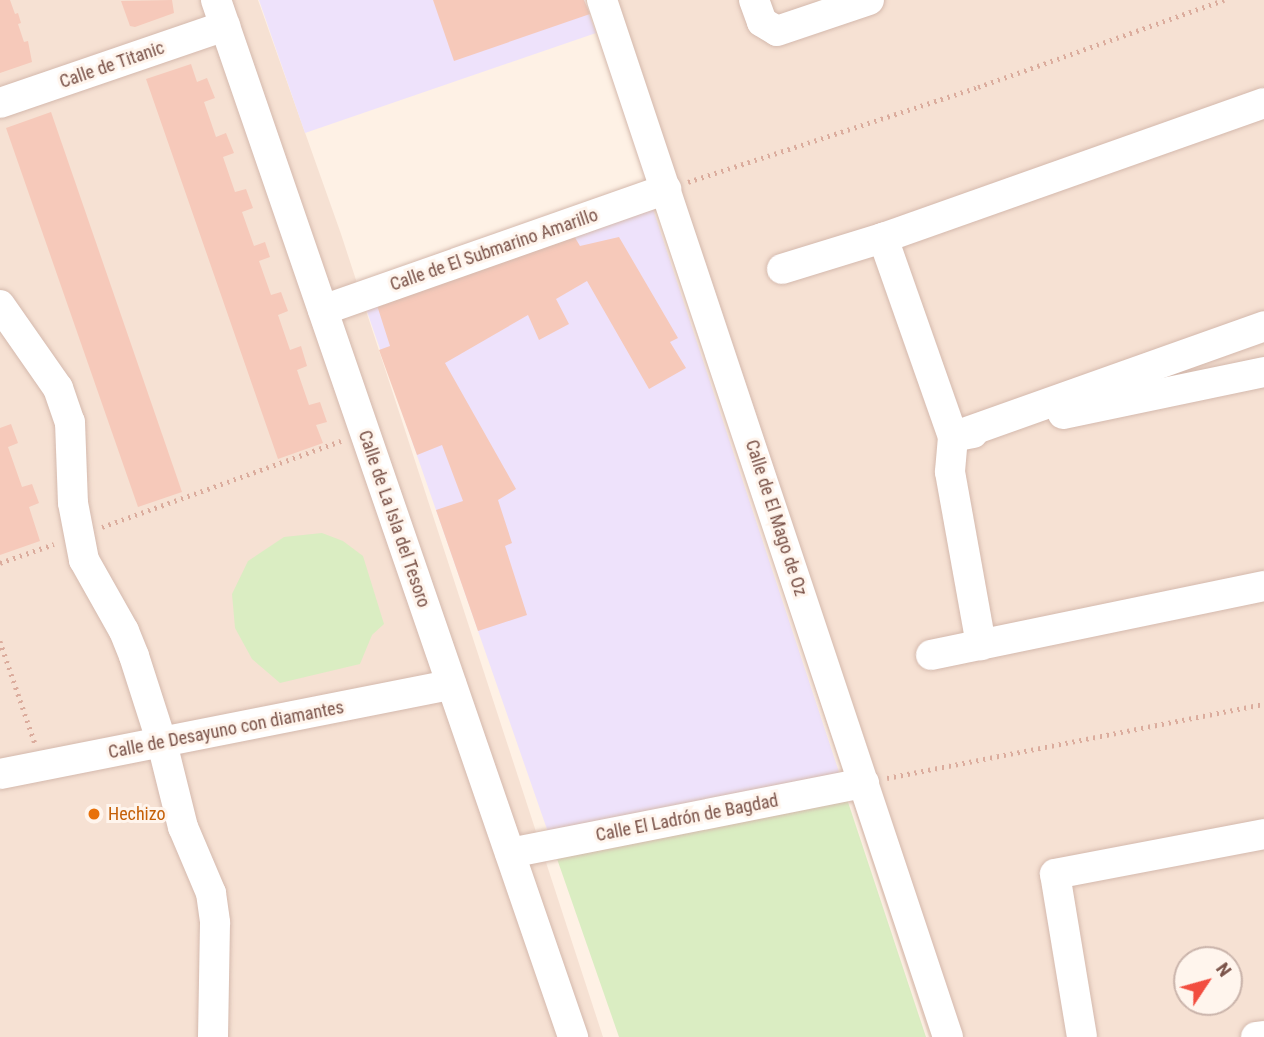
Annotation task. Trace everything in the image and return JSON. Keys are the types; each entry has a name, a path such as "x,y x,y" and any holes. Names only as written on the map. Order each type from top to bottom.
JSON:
{"street":[{"name":"Calle de El Mago de Oz","path":"602,0 948,1037"},
{"path":"754,0 762,22 777,31 869,0"},
{"name":"Calle de Titanic","path":"0,103 221,13"},
{"name":"Calle de La Isla del Tesoro","path":"221,13 573,1037"},
{"path":"782,269 883,238 1264,103"},
{"name":"Calle de El Submarino Amarillo","path":"323,310 666,189"},
{"path":"883,238 953,438 950,472 981,645"},
{"path":"0,305 58,388 70,422 77,536 84,560 124,631 162,743 183,827 211,893 215,923 213,1037"},
{"path":"953,438 1264,326"},
{"path":"953,438 1264,372"},
{"path":"931,655 1264,586"},
{"name":"Calle de Desayuno con diamantes","path":"0,774 451,685"},
{"name":"Calle El Ladrón de Bagdad","path":"510,853 864,783"},
{"path":"1082,1037 1055,874 1264,834"},
{"path":"1256,1037 1264,1035"}],"path":[{"path":"666,189 978,86 1224,0"},
{"path":"0,563 365,432"},
{"path":"0,641 42,765"},
{"path":"864,783 1264,704"}],"shaded area":[{"path":"0,0 258,0 341,234 603,1037 0,1037"},
{"path":"259,0 584,0 596,33 305,133"},
{"path":"589,0 1264,0 1264,1037 929,1037"},
{"path":"651,203 841,778 549,835 364,303"}],"green space":[{"path":"322,533 343,541 363,556 384,624 372,635 360,664 280,683 252,659 235,628 232,594 248,561 284,537"},
{"path":"846,796 926,1037 619,1037 555,853"}],"building":[{"path":"0,0 10,0 15,14 18,13 21,23 18,24 24,42 28,41 32,62 0,73"},
{"path":"172,0 174,13 135,27 130,26 121,1"},
{"path":"433,0 584,0 590,14 454,61"},
{"path":"191,64 197,82 207,78 215,98 204,102 216,137 226,133 234,153 223,157 235,192 246,189 253,208 242,212 254,246 265,242 270,257 259,261 271,295 281,292 288,311 278,315 290,350 301,346 307,366 297,370 309,405 320,402 327,422 316,425 323,443 278,459 146,79"},
{"path":"51,112 182,492 138,507 6,128"},
{"path":"571,231 580,246 619,237 678,338 670,342 686,368 649,389 587,281 556,299 569,324 539,340 528,315 445,363 516,489 498,500 512,543 505,546 527,615 478,631 436,510 463,501 442,445 417,455 379,350 390,346 375,299"},
{"path":"11,424 18,443 8,447 22,487 32,484 39,503 29,507 40,541 0,555 0,428"}],"place":[{"name":"Hechizo","path":"94,814"}]}
